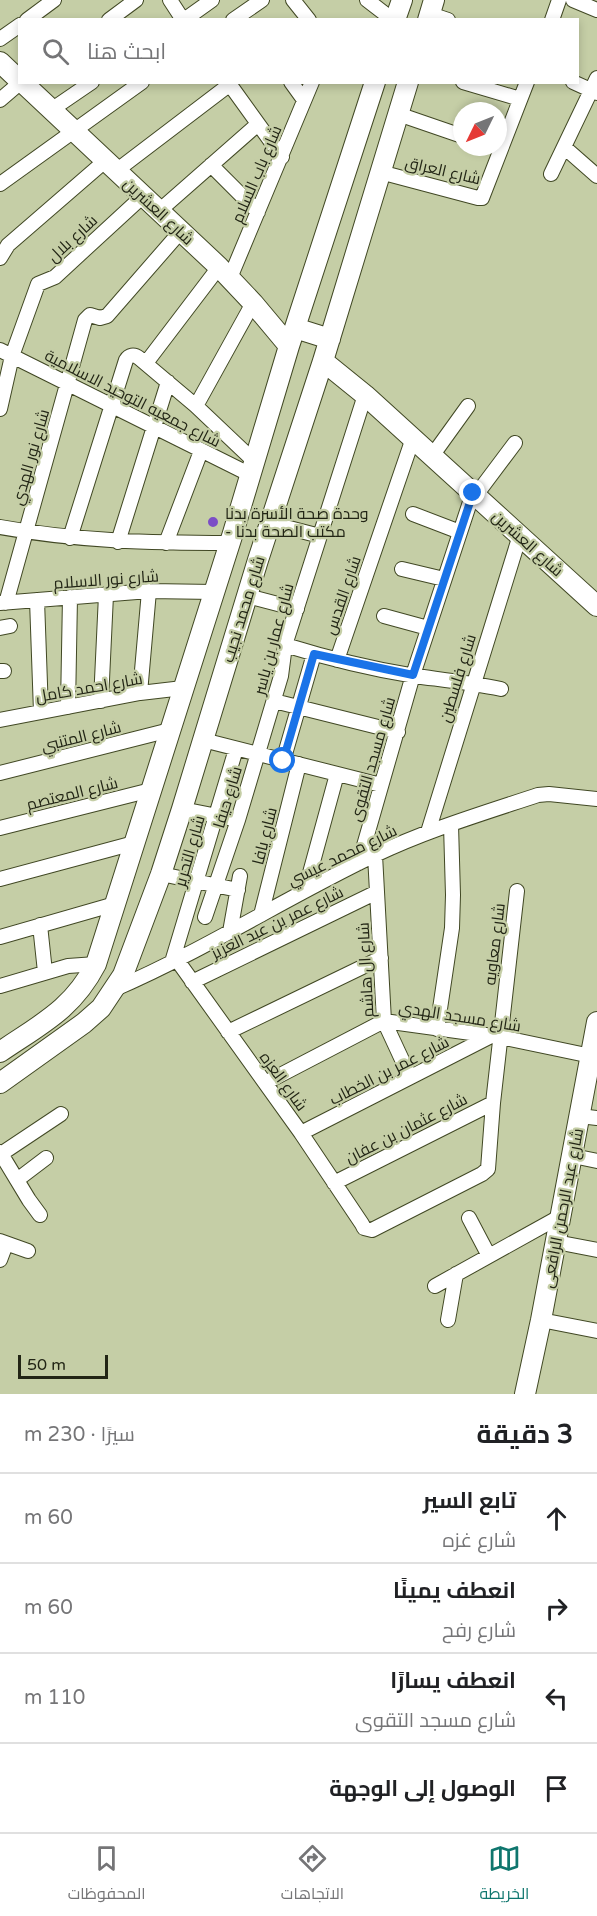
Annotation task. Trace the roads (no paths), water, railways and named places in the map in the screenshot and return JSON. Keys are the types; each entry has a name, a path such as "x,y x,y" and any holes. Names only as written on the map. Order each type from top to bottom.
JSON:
{"main road":[{"path":"395,18 402,0"},
{"name":"شارع العشرين","path":"0,62 18,79"},
{"name":"شارع العشرين","path":"23,84 159,210 253,303 292,337"},
{"name":"شارع محمد نجيب","path":"0,1083 84,1023 101,1008 123,975 161,874 182,809 267,530 330,339 407,84"},
{"name":"شارع محمد نجيب","path":"0,1052 59,1013 79,991 96,964 253,469 371,85"},
{"path":"292,337 330,339"},
{"name":"شارع العشرين","path":"323,361 365,395 597,606"},
{"path":"258,560 241,563 229,544 244,527 267,530"},
{"name":"شارع عبد الرحمن الرافعى","path":"525,1394 573,1156 589,1117 592,1081 591,1056 597,1022"}],"street":[{"path":"30,18 54,0"},
{"path":"170,0 182,18"},
{"path":"186,18 212,0"},
{"path":"239,18 262,0"},
{"path":"293,0 307,18"},
{"path":"367,0 391,18"},
{"path":"553,18 559,0"},
{"path":"573,0 597,9"},
{"path":"111,18 129,2 135,18"},
{"path":"0,39 18,26"},
{"path":"551,174 595,87 579,83"},
{"path":"0,100 19,84"},
{"path":"51,110 89,84"},
{"path":"0,184 139,84"},
{"path":"0,258 8,245 111,166 229,84 282,157"},
{"path":"292,84 304,100"},
{"name":"شارع باب السلام","path":"146,363 225,273 258,212 311,84"},
{"path":"471,84 520,99"},
{"name":"شارع العراق","path":"507,126 526,84"},
{"path":"398,114 453,133"},
{"path":"159,210 258,124"},
{"path":"564,147 597,176"},
{"name":"شارع العراق","path":"380,172 480,198 484,196 494,156"},
{"path":"211,165 258,212"},
{"name":"شارع بلال","path":"0,410 6,353 38,284 55,277 143,196"},
{"name":"شارع نور الهدي","path":"3,603 26,532 85,320 90,315 100,318 106,316 181,231"},
{"path":"196,406 253,303"},
{"name":"شارع جمعيه التوحيد الاسلامية","path":"6,353 201,451 253,469"},
{"path":"69,538 127,358 135,355 196,406 253,469"},
{"path":"118,542 168,382"},
{"name":"شارع عمار بن ياسر","path":"258,754 281,676 285,645 365,395"},
{"path":"432,456 468,406"},
{"name":"شارع القدس","path":"337,660 413,438"},
{"name":"شارع مسجد التقوى","path":"359,863 413,675 460,532 475,494 514,443"},
{"path":"166,543 201,451"},
{"path":"413,514 460,532"},
{"path":"0,527 69,538 118,542 229,544"},
{"path":"267,530 320,536"},
{"name":"شارع فلسطين","path":"428,832 520,536"},
{"path":"402,569 444,579"},
{"path":"140,693 149,591"},
{"name":"شارع نور الاسلام","path":"3,603 149,591 214,592"},
{"path":"101,700 106,595"},
{"path":"247,596 297,609"},
{"path":"68,707 70,597"},
{"path":"37,600 41,712"},
{"path":"384,616 428,628"},
{"path":"285,645 337,660 501,689"},
{"path":"283,761 314,654"},
{"name":"شارع احمد كامل","path":"0,720 140,693 183,688"},
{"path":"274,701 398,732"},
{"name":"شارع المتنبي","path":"0,773 170,730"},
{"path":"203,740 381,786"},
{"name":"شارع التحرير","path":"175,961 236,749"},
{"name":"شارع حيفا","path":"205,917 258,754"},
{"name":"شارع يافا","path":"261,915 298,765"},
{"path":"305,891 337,774"},
{"name":"شارع المعتصم","path":"0,828 151,790"},
{"name":"شارع محمد عيسي","path":"115,989 175,961 359,863 428,832 543,794 597,800"},
{"path":"182,809 238,819"},
{"path":"437,1029 452,928 451,825"},
{"path":"0,879 135,843"},
{"name":"شارع ال هاشم","path":"375,855 384,1021 410,1077"},
{"path":"161,874 238,890"},
{"path":"230,932 240,876"},
{"name":"شارع معاويه","path":"362,1224 368,1229 376,1229 485,1172 488,1168 495,1037 517,891"},
{"name":"شارع عمر بن عبد العزيز","path":"192,982 377,892"},
{"path":"0,937 115,904"},
{"path":"40,925 45,972"},
{"path":"228,1032 381,958"},
{"name":"شارع العزه","path":"175,961 301,1133 362,1224"},
{"path":"0,986 68,966 96,964"},
{"name":"شارع مسجد الهدي","path":"265,1083 384,1021 495,1037 591,1056"},
{"name":"شارع عمر بن الخطاب","path":"301,1133 410,1077 495,1037"},
{"name":"شارع عثمان بن عفان","path":"334,1183 493,1103"},
{"path":"40,1215 1,1153 61,1114"},
{"path":"573,1156 597,1161"},
{"path":"17,1180 46,1158"},
{"path":"435,1286 561,1216"},
{"path":"469,1218 489,1256"},
{"path":"0,1260 3,1242 28,1251"},
{"path":"556,1242 597,1250"},
{"path":"448,1320 456,1274"},
{"path":"541,1320 597,1331"}],"place":[{"name":"وحدة صحة الأسرة بدنا - مكتب الصحة بدنا","path":"213,522"}]}
